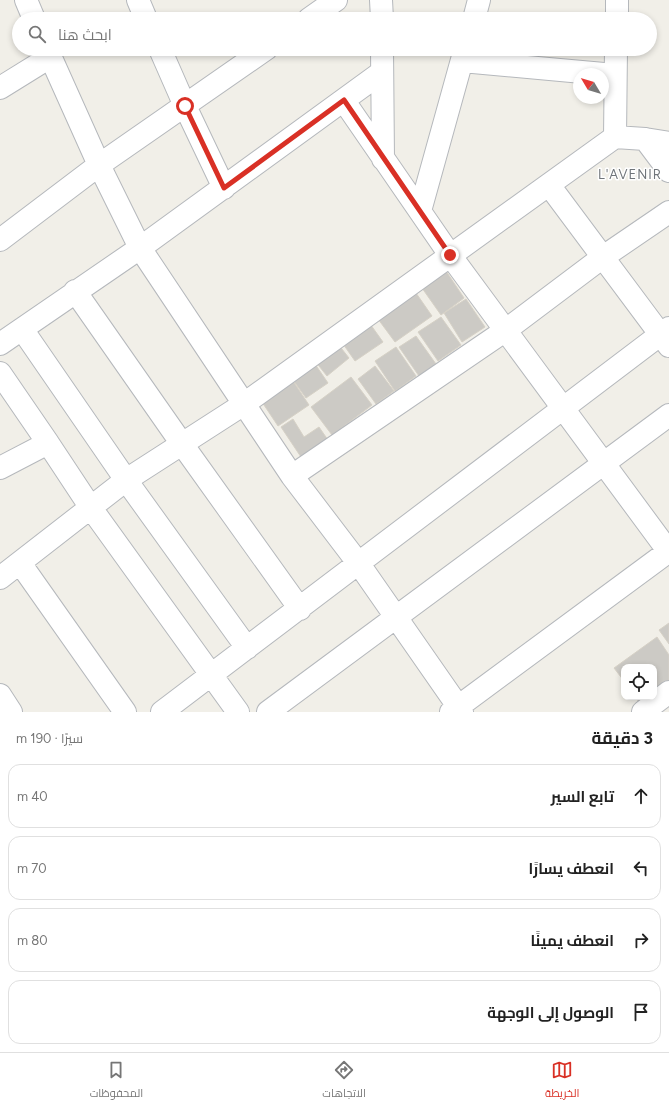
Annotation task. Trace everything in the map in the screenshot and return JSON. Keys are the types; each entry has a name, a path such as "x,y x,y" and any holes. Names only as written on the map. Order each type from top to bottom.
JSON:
{"street":[{"path":"26,0 31,12"},
{"path":"138,0 143,12"},
{"path":"319,12 336,0"},
{"path":"381,0 382,12"},
{"path":"476,12 479,0"},
{"path":"616,12 617,0"},
{"path":"0,88 44,56"},
{"path":"49,56 99,165 140,248 292,476 359,564 457,710 669,551 450,255 344,100"},
{"path":"163,56 224,188"},
{"path":"0,240 99,165 256,56"},
{"path":"382,56 383,159"},
{"path":"420,211 464,56"},
{"path":"472,56 615,75"},
{"path":"615,137 616,56"},
{"path":"0,344 140,248 382,72"},
{"path":"0,578 20,564 126,480 244,404 615,137 645,139 669,144"},
{"path":"645,139 669,171"},
{"path":"162,712 564,408 666,336 603,257 549,185"},
{"path":"292,476 506,330 603,257 669,212"},
{"path":"75,292 300,609"},
{"path":"22,329 126,480 247,648"},
{"path":"0,373 91,508 238,712"},
{"path":"268,712 669,415"},
{"path":"0,468 48,443"},
{"path":"20,564 125,712"},
{"path":"642,712 669,692"},
{"path":"0,695 12,712"}],"building":[{"path":"446,271 464,298 441,315 422,288"},
{"path":"416,293 432,316 395,342 378,319"},
{"path":"466,299 485,327 462,342 444,313"},
{"path":"441,317 461,345 438,361 418,332"},
{"path":"368,321 383,342 355,361 341,341"},
{"path":"416,336 436,364 419,376 399,347"},
{"path":"338,344 349,358 327,376 315,361"},
{"path":"396,347 416,376 395,391 375,361"},
{"path":"315,364 328,383 306,398 293,380"},
{"path":"375,366 394,391 376,404 358,379"},
{"path":"351,377 372,405 332,435 311,407"},
{"path":"293,381 309,405 278,426 262,402"},
{"path":"293,419 304,437 319,427 328,440 301,457 281,427"},
{"path":"669,623 669,644 659,630"},
{"path":"657,637 669,655 669,681 657,689 657,664 621,664 621,677 614,668"}],"district":[{"name":"L'AVENIR","path":"630,174"}],"route":[{"path":"185,106 224,188 344,100 450,255"}]}
